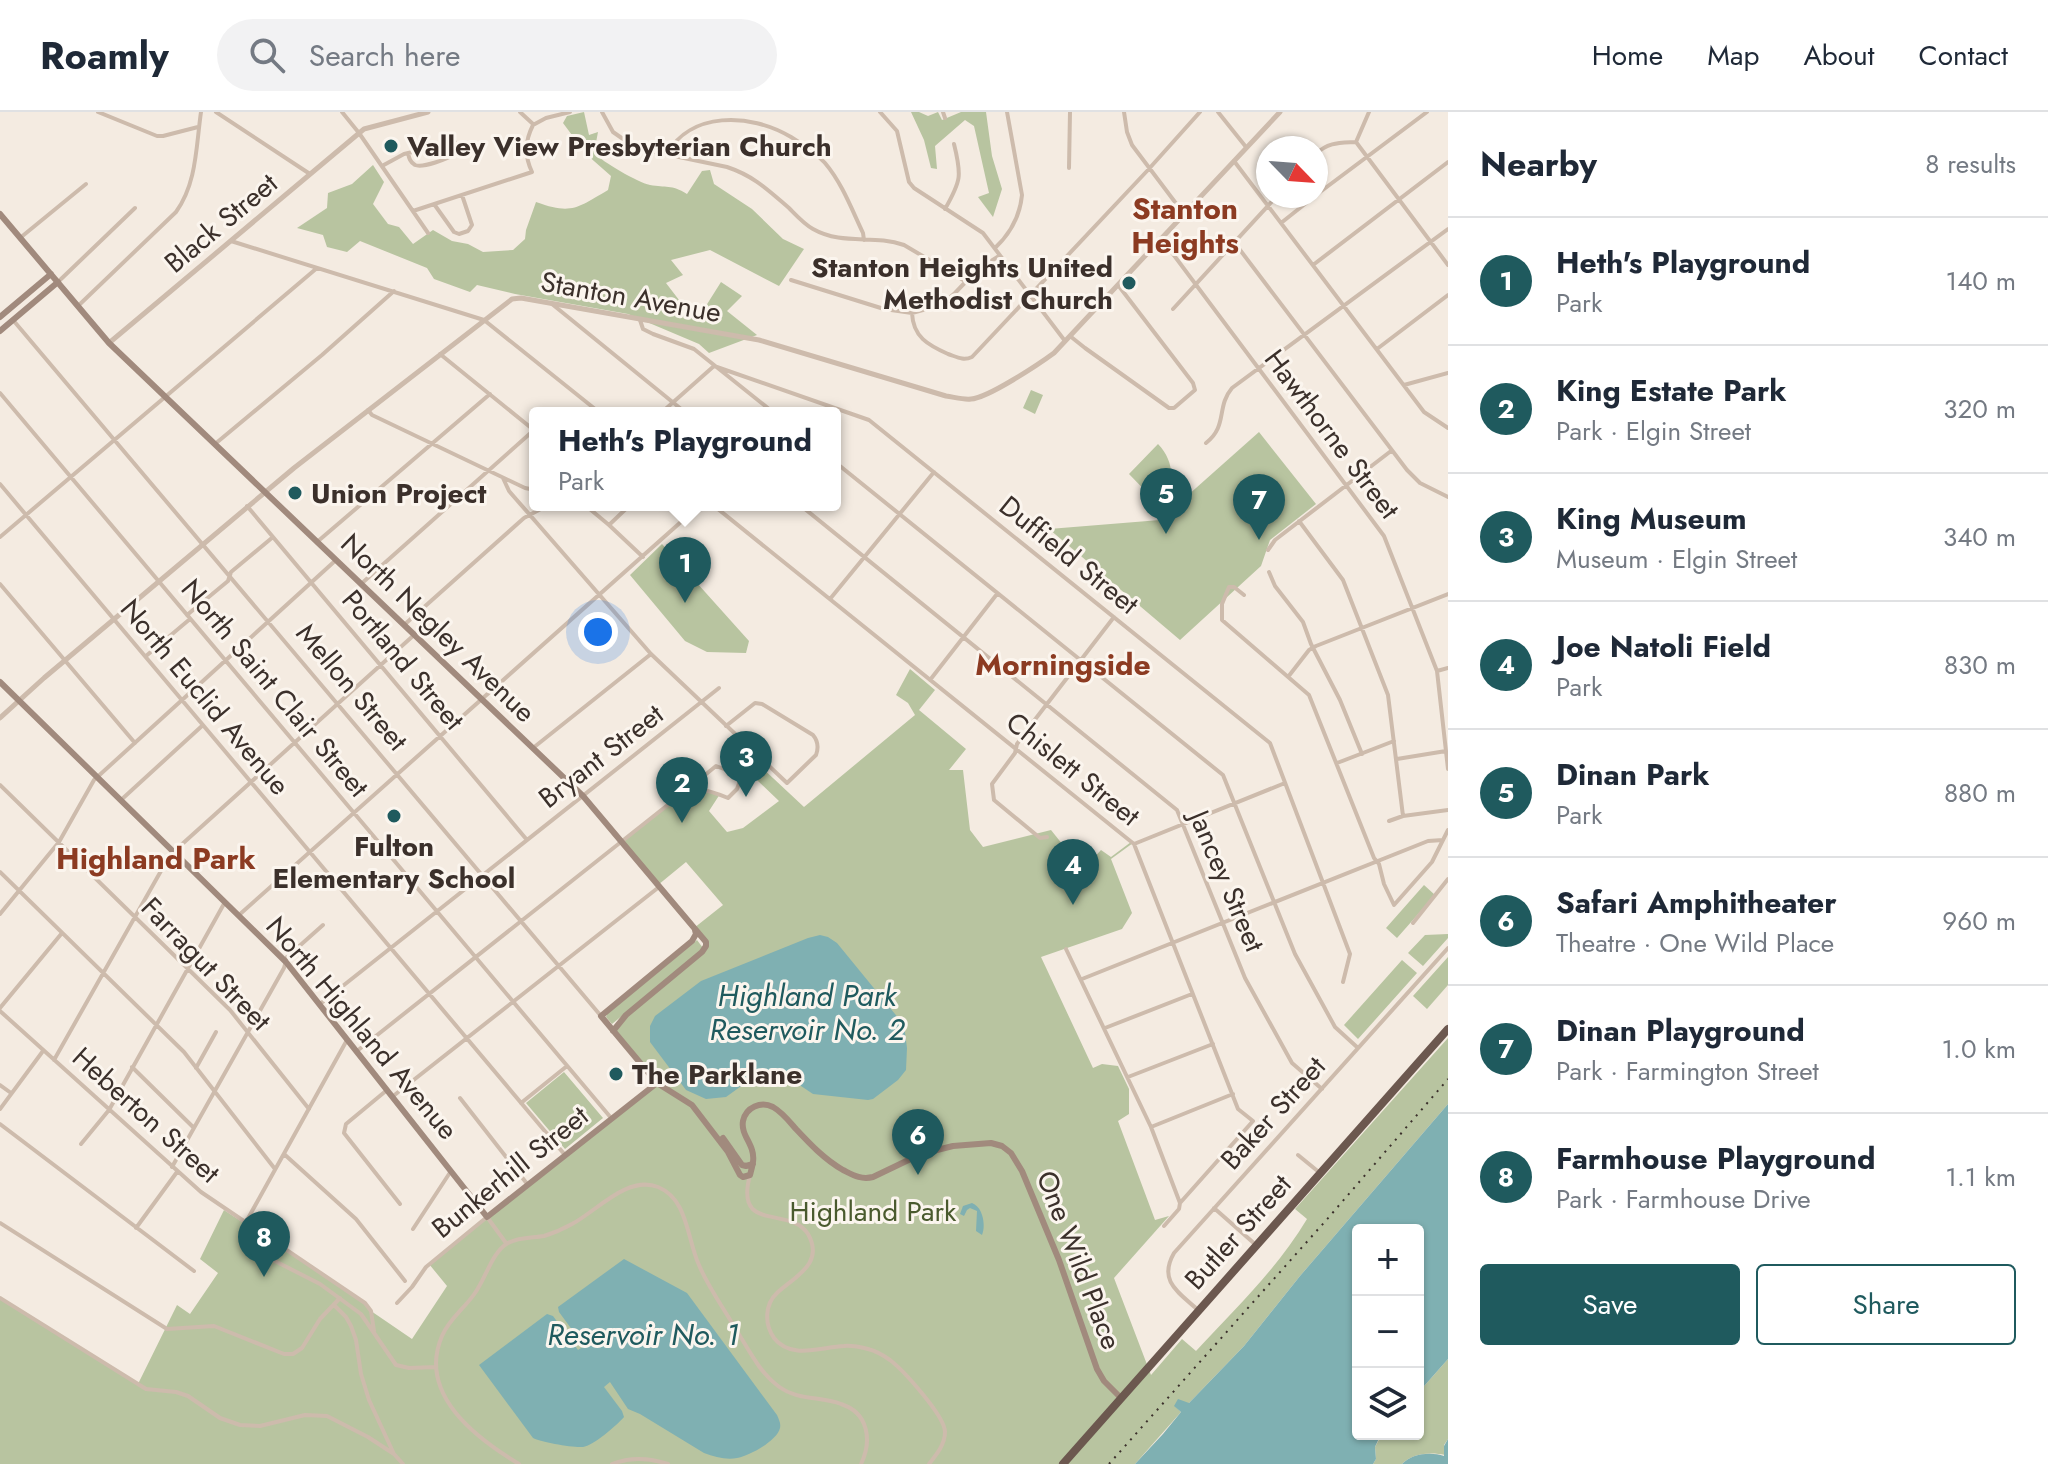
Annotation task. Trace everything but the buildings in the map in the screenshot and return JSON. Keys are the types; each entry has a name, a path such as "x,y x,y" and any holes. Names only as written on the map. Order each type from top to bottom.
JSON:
{"highway":[{"name":"Butler Street","path":"1063,1464 1448,1029"}],"main road":[{"name":"North Negley Avenue","path":"0,214 109,343 583,796 706,942 702,952 626,1015 613,1031"},
{"path":"0,317 51,274"},
{"path":"0,331 58,282"},
{"name":"North Highland Avenue","path":"0,682 286,962 487,1217"},
{"path":"601,1016 692,941 695,930"},
{"name":"Mellon Street","path":"601,1016 657,1083"},
{"path":"657,1083 689,1102 729,1145 742,1165 753,1164"},
{"name":"Bunkerhill Street","path":"487,1217 657,1083"},
{"name":"One Wild Place","path":"750,1175 753,1155 743,1121 750,1109 758,1105 780,1112 814,1149 862,1178 873,1177 928,1151 971,1143 1002,1146 1011,1153 1022,1171 1059,1260 1097,1369 1121,1398"},
{"path":"710,1126 740,1175 750,1175"}],"street":[{"path":"98,112 157,136 199,126"},
{"path":"78,306 176,212 185,199 191,186 201,112"},
{"path":"216,112 310,174"},
{"path":"359,133 411,114 428,112"},
{"path":"520,112 533,125"},
{"path":"413,211 532,172 526,144 533,125 570,112"},
{"path":"602,112 610,128 636,148 741,172 760,182 810,228 840,239 894,241 965,281"},
{"path":"880,112 897,131 909,182 919,193 975,227 995,248 1065,341"},
{"path":"995,248 1021,207 1022,195 1007,112"},
{"path":"1069,168 1070,112"},
{"path":"1124,112 1132,145 1184,214"},
{"path":"912,313 915,331 929,346 966,360 972,357 1200,112"},
{"path":"1218,112 1247,148"},
{"name":"Stanton Avenue","path":"0,718 247,506 506,302 515,298 759,340 946,396 982,397 1054,353 1280,112"},
{"path":"1356,142 1369,112"},
{"path":"1328,186 1427,112"},
{"path":"346,113 428,233"},
{"path":"729,113 770,125 815,154 831,171 864,240"},
{"path":"667,154 673,140 686,126"},
{"name":"Black Street","path":"109,343 359,133"},
{"path":"381,167 396,157 408,153 455,142 454,154 450,158 419,166 412,163 408,153"},
{"path":"1328,144 1356,142"},
{"path":"1356,142 1448,265"},
{"path":"945,209 959,183 954,144"},
{"path":"1234,161 1256,190"},
{"path":"1312,265 1448,162"},
{"path":"20,238 86,184"},
{"path":"434,204 454,232 459,234 468,231 472,225 462,195"},
{"path":"58,282 135,208"},
{"path":"1173,309 1266,208"},
{"path":"1270,208 1424,412 1448,428"},
{"path":"1281,223 1300,208"},
{"path":"1206,443 1220,427 1224,401 1232,388 1448,229"},
{"name":"Hawthorne Street","path":"1161,238 1384,536 1437,671 1448,769"},
{"path":"231,241 484,320 593,407"},
{"path":"1234,242 1391,451 1420,483 1448,497"},
{"path":"791,280 884,309 912,313 941,305 984,264 999,256"},
{"path":"0,537 317,268"},
{"path":"1070,336 1172,409 1196,388 1118,285"},
{"path":"215,444 394,291"},
{"path":"1376,350 1448,295"},
{"path":"552,304 678,407"},
{"name":"Mellon Street","path":"13,320 601,1016"},
{"path":"640,320 643,329 694,349 766,407"},
{"path":"440,354 529,426"},
{"path":"668,407 714,366"},
{"name":"Duffield Street","path":"714,366 832,407"},
{"path":"1403,385 1448,373"},
{"name":"North Saint Clair Street","path":"0,393 612,1119"},
{"path":"317,542 490,394"},
{"path":"368,410 372,415 529,489"},
{"name":"Duffield Street","path":"841,410 869,420 1270,743 1350,954 1343,982"},
{"path":"361,584 529,436"},
{"path":"1268,550 1275,540 1391,451"},
{"path":"841,467 1223,775 1295,954 1335,1027 1358,1048"},
{"path":"830,599 934,472"},
{"path":"503,478 509,491 651,654 726,726 788,784 816,755 818,743 813,735 762,704 755,703 726,726"},
{"name":"North Euclid Avenue","path":"0,484 565,1155"},
{"name":"Portland Street","path":"247,506 527,840"},
{"path":"404,625 535,511"},
{"path":"592,511 643,557"},
{"path":"609,525 624,511"},
{"path":"239,915 693,511"},
{"name":"Chislett Street","path":"720,511 1134,844 1238,1109 1253,1121 1180,1203"},
{"name":"Jancey Street","path":"808,511 1177,810 1245,978 1292,1063 1322,1089"},
{"path":"1299,521 1343,580 1388,695 1403,816"},
{"path":"145,656 228,581 231,572 273,537"},
{"path":"0,914 59,842 98,777 336,560"},
{"path":"1269,572 1275,586 1303,622 1362,754"},
{"path":"0,584 135,743"},
{"path":"1244,595 1229,587 1222,604 1222,620 1309,695 1394,905 1432,862 1448,830"},
{"path":"930,680 997,594"},
{"path":"1288,677 1309,650 1448,594"},
{"path":"1047,837 1040,838 994,800 992,784 1015,753 1017,744 1114,617"},
{"path":"54,1060 170,855 414,635"},
{"path":"533,748 651,654"},
{"path":"1437,671 1448,668"},
{"name":"Bryant Street","path":"320,1004 719,688"},
{"path":"121,800 203,725"},
{"path":"1337,763 1394,741"},
{"path":"1396,759 1446,751"},
{"path":"356,1051 710,770 718,766 732,772 740,781 728,798 703,789 683,793"},
{"path":"699,780 704,783 703,789"},
{"path":"1134,844 1285,783"},
{"name":"Farragut Street","path":"0,785 230,1010 309,1109"},
{"path":"1389,821 1448,810"},
{"path":"1082,979 1428,841 1443,840"},
{"path":"0,872 184,1052 275,1169"},
{"path":"1413,923 1448,879"},
{"path":"392,1097 659,887"},
{"path":"81,1144 109,1110 225,902"},
{"path":"172,1167 287,957 323,925"},
{"path":"0,1010 62,933"},
{"name":"Baker Street","path":"1198,1310 1169,1280 1168,1268 1174,1253 1448,948"},
{"path":"1066,949 1151,1127 1180,1203 1179,1209 1164,1226"},
{"path":"1105,1028 1192,994"},
{"name":"Heberton Street","path":"0,1010 212,1201 365,1303 371,1311 374,1331"},
{"path":"196,1068 216,1032"},
{"path":"347,1040 243,1229 259,1242 269,1258 320,1284 365,1318 396,1365 409,1368 436,1366"},
{"path":"1128,1077 1213,1044"},
{"path":"0,1109 43,1051"},
{"path":"521,1103 567,1066"},
{"path":"132,1067 194,1128"},
{"path":"0,1085 12,1094"},
{"path":"387,1090 346,1124 344,1133 400,1204"},
{"path":"1151,1127 1233,1094"},
{"path":"460,1098 528,1185"},
{"path":"0,1124 194,1271"},
{"path":"284,1154 356,1219 405,1281"},
{"path":"1298,1155 1320,1173"},
{"path":"413,1229 451,1171"},
{"path":"136,1228 177,1172"},
{"path":"750,1175 747,1187 755,1211 765,1217 797,1223 807,1233 811,1244 807,1267 778,1293 768,1309 768,1323 774,1338 786,1347 799,1351 844,1346 865,1348 893,1362 943,1422 943,1445 929,1464"},
{"path":"519,1464 483,1439 453,1410 440,1386 436,1366 440,1342 506,1244 560,1230 630,1187 649,1185 662,1189 677,1202 704,1277 767,1376 796,1396 840,1403 860,1416 868,1440 861,1464"},
{"path":"1214,1208 1256,1245"},
{"name":"North Highland Avenue","path":"487,1217 506,1244"},
{"name":"Bunkerhill Street","path":"397,1303 426,1267 487,1217"},
{"path":"0,1223 167,1329 214,1326 272,1351 293,1354 302,1348 320,1319 340,1298"},
{"path":"0,1298 151,1391 188,1396 220,1418 240,1425 260,1426 310,1415 327,1416 358,1431 394,1454 403,1464"},
{"path":"334,1305 351,1326 369,1400 394,1454"},
{"path":"612,1464 640,1459 668,1464"}],"green space":[{"path":"584,112 589,135 598,132 594,153 612,166 644,183 687,194 702,171 710,170 714,184 752,209 783,239 804,249 779,286 710,250 671,260 683,275 666,283 679,300 704,309 721,282 742,296 727,311 757,335 709,353 699,344 628,314 477,285 470,292 434,279 427,268 360,241 347,252 327,247 323,235 297,228 327,208 328,193 352,184 373,165 384,182 373,204 388,224 399,227 413,244 433,230 452,241 468,244 483,252 513,250 525,239 536,202 558,208 574,208 608,190 611,176 586,154 563,123 567,116"},
{"path":"911,112 928,116 938,112 942,120 961,112 986,112 992,156 1002,189 993,217 978,197 989,193 974,126 965,120 935,146 937,169 931,168 924,140"},
{"path":"1031,390 1043,395 1035,414 1023,408"},
{"path":"1259,432 1316,504 1270,540 1261,566 1180,640 1049,529 1160,520"},
{"path":"1158,444 1168,459 1171,474 1168,490 1159,505 1129,474"},
{"path":"662,544 749,641 746,653 707,652 685,641 630,575"},
{"name":"Highland Park","path":"910,669 935,690 919,710 966,749 949,770 963,770 970,830 983,847 1051,830 1079,865 1088,864 1101,850 1111,857 1133,843 1111,859 1132,913 1122,929 1041,957 1093,1068 1102,1064 1118,1066 1129,1089 1129,1114 1118,1121 1155,1220 1169,1216 1114,1278 1151,1375 1182,1339 1196,1351 1255,1288 1307,1219 1295,1209 1448,1038 1448,1104 1244,1346 1189,1403 1175,1406 1181,1412 1135,1464 0,1464 0,1298 138,1384 177,1305 190,1314 218,1273 200,1259 224,1210 365,1303 371,1311 412,1339 447,1286 429,1264 657,1083 613,1031 626,1015 706,946 694,928 723,905 686,862 658,885 621,842 674,800 698,790 720,794 709,811 727,832 743,828 779,801 734,758 743,750 804,807 915,715 908,703 896,695"},
{"path":"1424,885 1435,895 1397,938 1386,928"},
{"path":"1448,934 1448,938 1423,966 1408,953 1425,935"},
{"path":"697,940 703,948 699,953 612,1024 607,1014"},
{"path":"1448,957 1448,985 1427,1009 1413,996"},
{"path":"1402,960 1417,973 1358,1039 1344,1025"},
{"path":"564,1072 603,1118 565,1149 526,1103"},
{"path":"1448,1359 1448,1439 1444,1445 1445,1455 1422,1454 1402,1464 1373,1464 1379,1440 1424,1440 1424,1386"}],"water":[{"name":"Highland Park Reservoir No. 2","path":"820,935 837,943 904,1025 906,1070 898,1080 868,1100 813,1094 774,1071 758,1074 726,1097 706,1099 686,1090 650,1042 650,1026 655,1016 701,981"},
{"path":"1448,1104 1448,1359 1424,1386 1424,1224 1352,1224 1352,1440 1378,1440 1373,1464 1135,1464 1181,1412 1174,1406 1178,1399 1189,1403 1244,1346"},
{"path":"972,1203 979,1208 983,1217 982,1235 976,1231 977,1211 970,1208 964,1216 960,1214 963,1206"},
{"name":"Reservoir No. 1","path":"624,1259 687,1293 777,1415 780,1428 768,1443 737,1458 720,1458 704,1453 628,1409 610,1382 604,1387 624,1417 599,1439 578,1447 533,1438 479,1365 547,1314 553,1316 578,1350 584,1346 558,1307"},
{"path":"1448,1439 1448,1464 1402,1464 1422,1454 1444,1456"}],"railway":[{"path":"1109,1464 1448,1079"}],"place":[{"name":"Valley View Presbyterian Church","path":"391,146"},
{"name":"Stanton Heights United Methodist Church","path":"1129,283"},
{"name":"Union Project","path":"295,493"},
{"name":"Dinan Park","path":"1166,534"},
{"name":"Dinan Playground","path":"1259,540"},
{"name":"Heth's Playground","path":"685,603"},
{"name":"King Museum","path":"746,797"},
{"name":"Fulton Elementary School","path":"394,816"},
{"name":"King Estate Park","path":"682,823"},
{"name":"Joe Natoli Field","path":"1073,905"},
{"name":"The Parklane","path":"616,1074"},
{"name":"Safari Amphitheater","path":"918,1175"},
{"name":"Farmhouse Playground","path":"264,1277"}],"district":[{"name":"Stanton Heights","path":"1185,225"},
{"name":"Morningside","path":"1063,664"},
{"name":"Highland Park","path":"156,858"}]}
